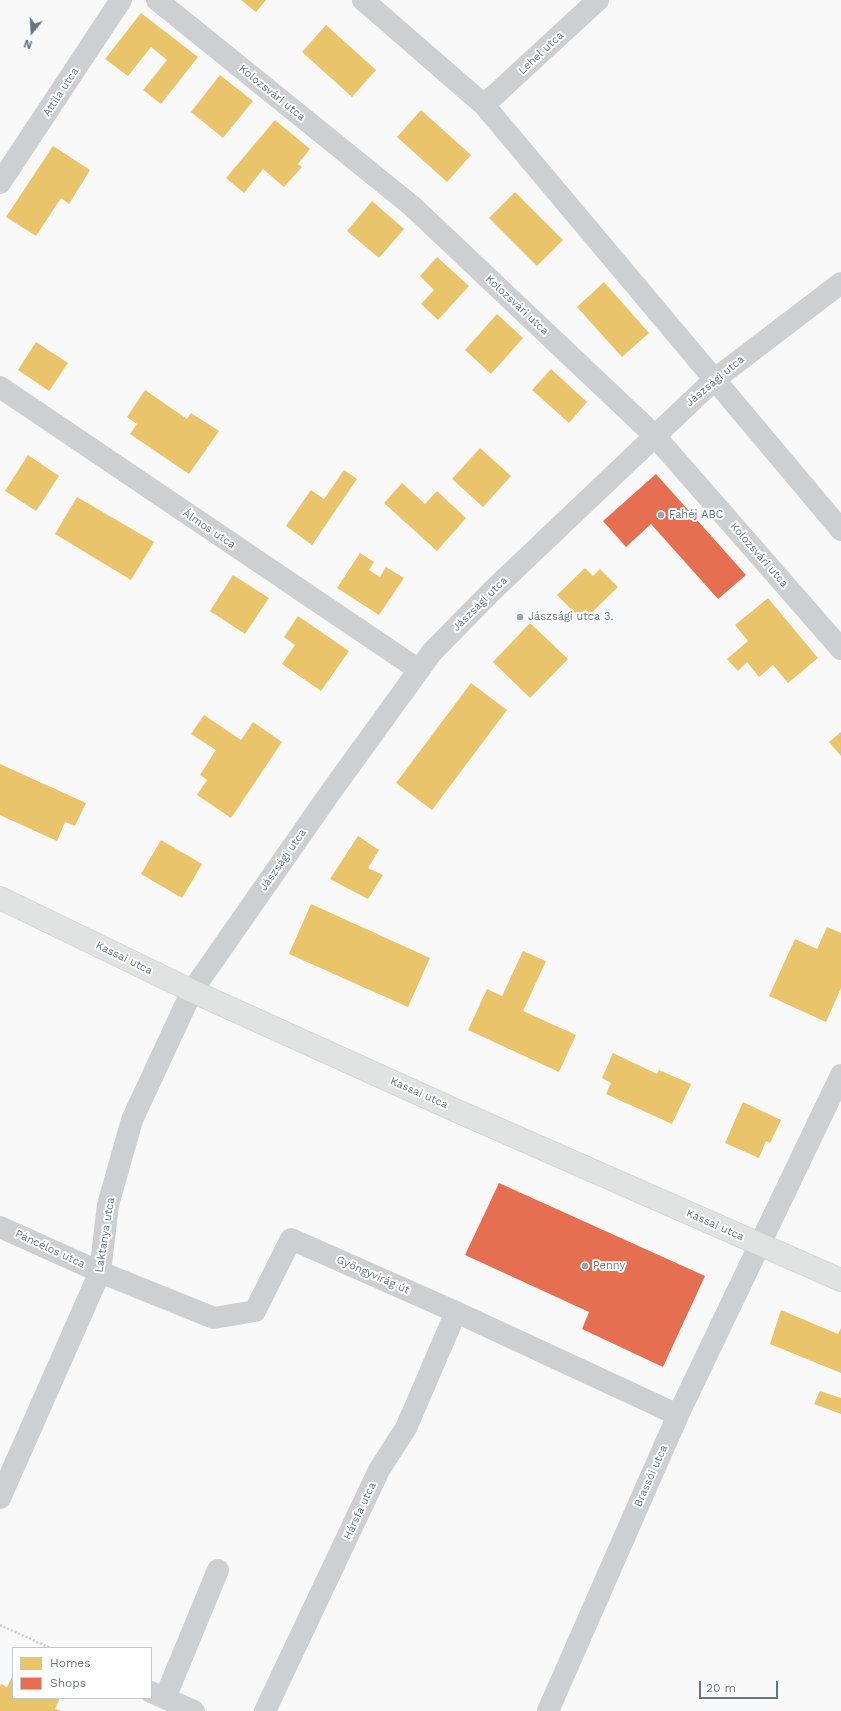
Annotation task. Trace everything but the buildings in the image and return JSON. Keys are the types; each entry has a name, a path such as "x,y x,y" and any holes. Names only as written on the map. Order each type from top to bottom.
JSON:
{"main road":[{"name":"Kassai utca","path":"0,898 192,991 457,1111 841,1280"}],"street":[{"name":"Attila utca","path":"0,183 121,0"},
{"name":"Kolozsvári utca","path":"157,0 412,206 654,435 841,649"},
{"path":"363,0 484,105 841,530"},
{"name":"Lehel utca","path":"484,105 598,0"},
{"name":"Jászsági utca","path":"192,991 330,793 432,652 493,590 654,435 715,379 841,283"},
{"name":"Álmos utca","path":"0,388 419,670"},
{"name":"Laktanya utca","path":"0,1498 100,1272 108,1205 132,1120 192,991"},
{"name":"Brassói utca","path":"548,1711 678,1415 841,1076"},
{"name":"Páncélos utca","path":"0,1227 100,1272"},
{"name":"Gyöngyvirág út","path":"100,1272 214,1318 255,1310 291,1239 456,1312 678,1415"},
{"name":"Hársfa utca","path":"265,1711 379,1470 406,1428 456,1312"},
{"path":"194,1711 158,1695 218,1570"}],"path":[{"path":"0,1625 48,1647"}],"place":[{"name":"Fahéj ABC","path":"661,515"},
{"name":"Jászsági utca 3.","path":"520,617"},
{"name":"Penny","path":"585,1266"}]}
